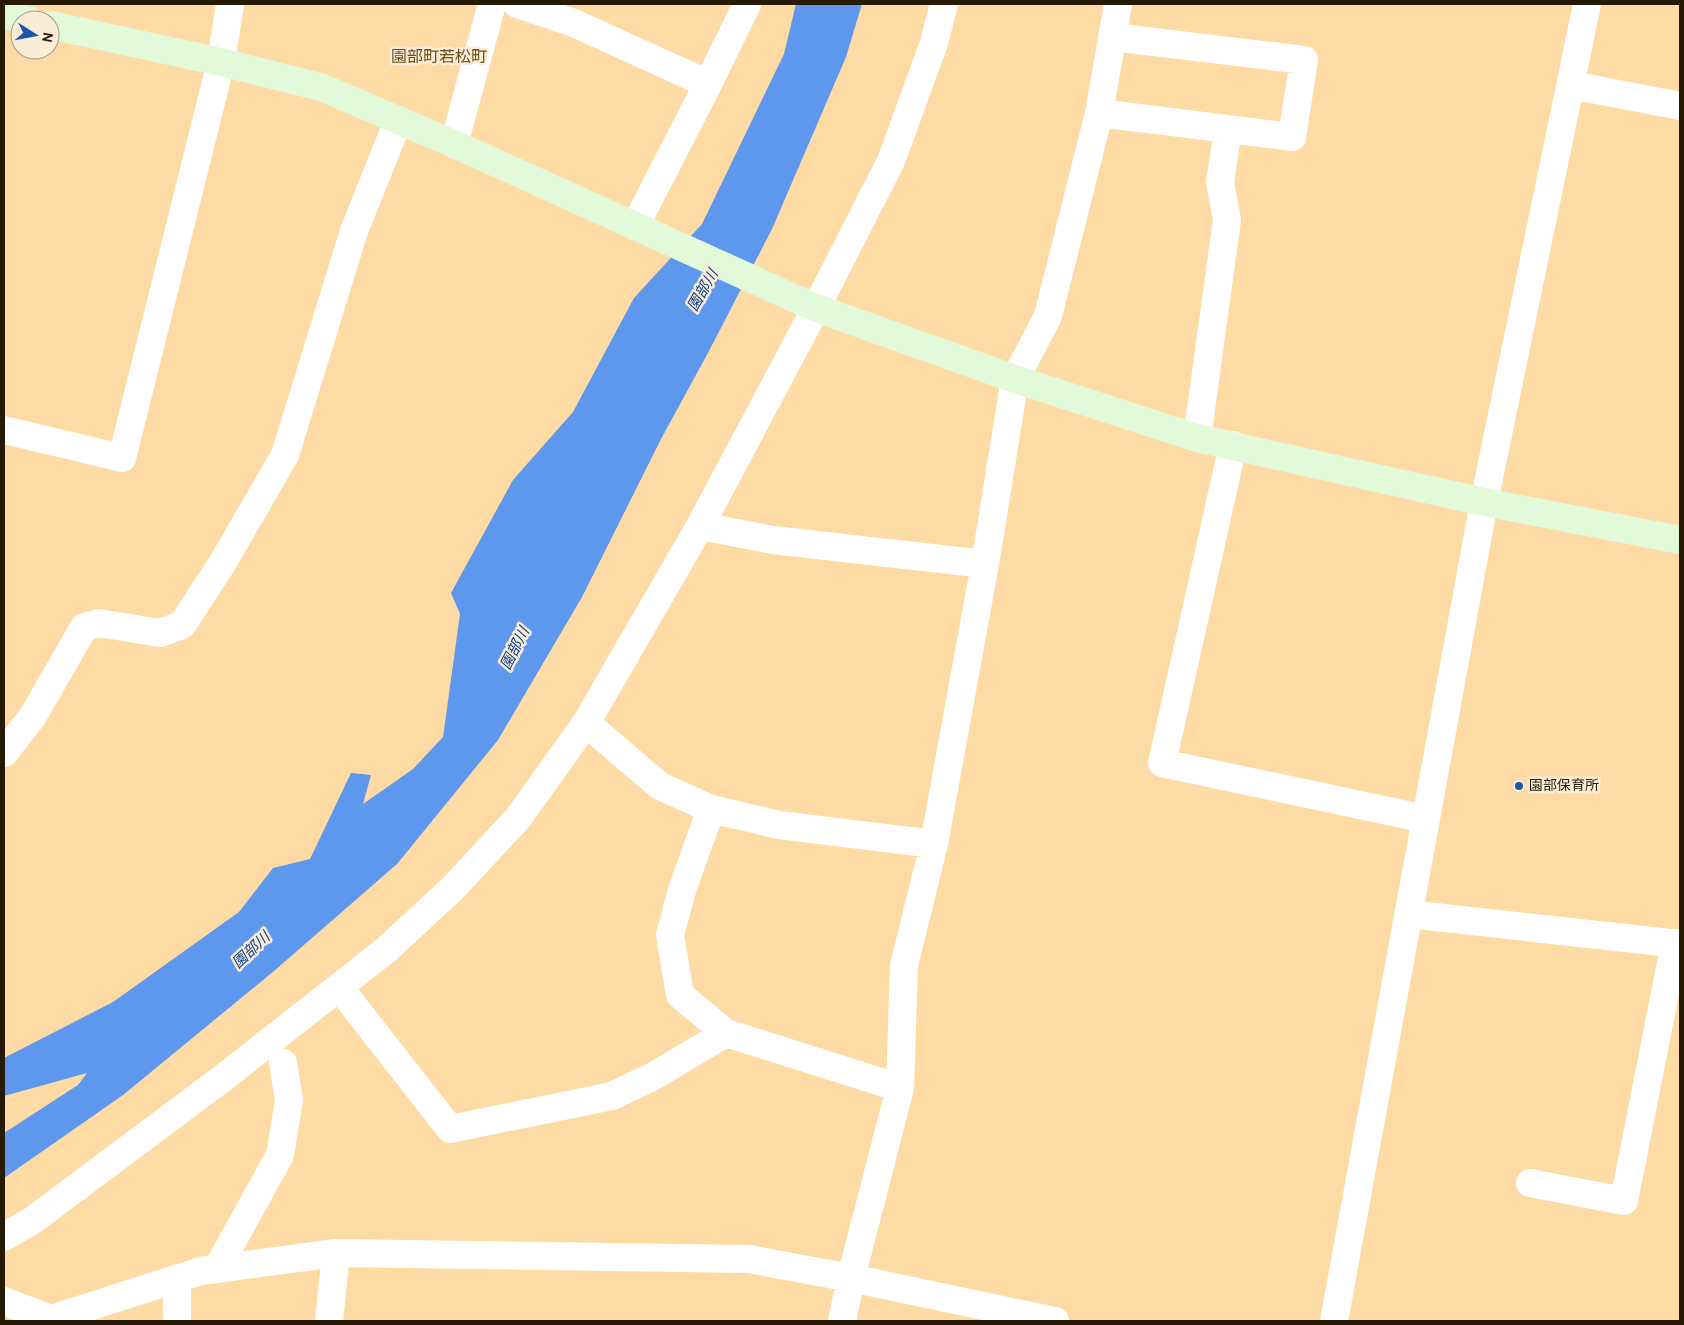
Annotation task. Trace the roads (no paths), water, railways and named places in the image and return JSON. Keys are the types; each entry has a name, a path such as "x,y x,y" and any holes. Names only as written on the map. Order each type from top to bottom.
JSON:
{"street":[{"path":"4,430 122,458 221,62 230,4"},
{"path":"454,144 492,4"},
{"path":"517,4 574,23 708,84"},
{"path":"643,230 708,84 747,4"},
{"path":"4,1236 33,1220 223,1078 386,950 452,889 518,818 586,723 700,526 809,304 892,161 934,43 944,4"},
{"path":"842,1321 851,1278 900,1088 904,965 934,844 985,564 1015,379 1048,316 1100,113 1118,4"},
{"path":"1334,1321 1484,502 1587,4"},
{"path":"60,27 221,62 321,87 454,144 809,304 1015,379 1196,438 1484,502 1680,540"},
{"path":"1100,113 1292,137 1304,60 1112,36"},
{"path":"1571,85 1680,106"},
{"path":"4,753 33,716 84,626 99,623 160,633 182,624 222,562 285,455 354,232 398,121"},
{"path":"1196,438 1226,220 1220,182 1228,128"},
{"path":"1233,445 1162,763 1426,819"},
{"path":"700,526 773,540 985,564"},
{"path":"586,723 660,786 711,809 779,825 934,844"},
{"path":"711,809 682,890 670,935 680,995 726,1033 900,1088"},
{"path":"1408,914 1678,943 1624,1201 1530,1183"},
{"path":"339,987 450,1128 612,1096 652,1077 726,1033"},
{"path":"217,1269 280,1155 289,1100 283,1063"},
{"path":"330,1321 336,1253"},
{"path":"4,1302 50,1320 201,1271 336,1253 749,1259 851,1278 1055,1321"},
{"path":"177,1279 177,1321"}],"water":[{"name":"園部川","path":"796,4 862,4 846,57 772,229 661,439 582,597 498,740 397,864 274,971 123,1095 4,1178 4,1133 78,1085 87,1073 4,1096 4,1058 113,1002 239,912 273,868 310,859 351,773 371,775 363,804 413,769 443,737 460,614 451,593 513,480 573,412 634,298 702,224 784,54"}],"place":[{"name":"園部保育所","path":"1519,786"}],"district":[{"name":"園部町若松町","path":"439,58"}]}
